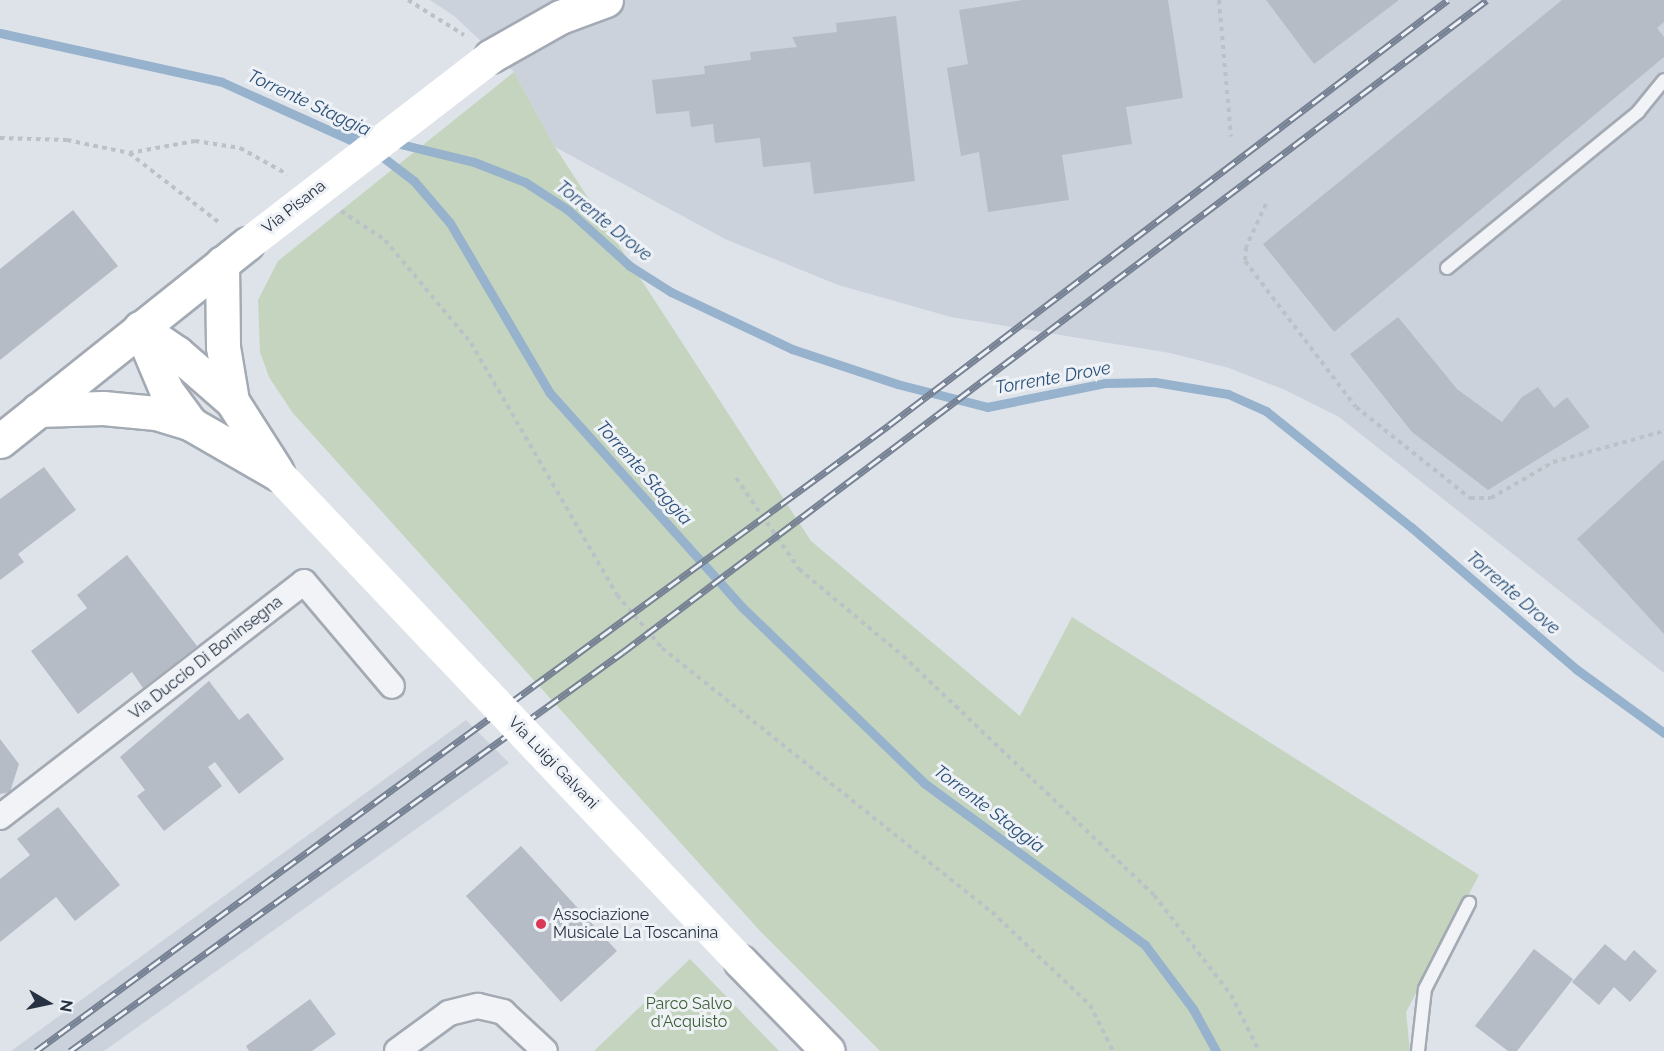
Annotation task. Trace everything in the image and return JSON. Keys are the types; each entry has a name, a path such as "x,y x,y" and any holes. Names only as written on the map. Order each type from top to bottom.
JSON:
{"main road":[{"name":"Via Pisana","path":"0,441 234,253 491,56 560,17 606,0"},
{"name":"Via Luigi Galvani","path":"232,401 223,347 234,253"},
{"name":"Via Luigi Galvani","path":"140,328 177,353 232,401 278,474 828,1051"},
{"name":"Via Luigi Galvani","path":"140,328 166,390 191,424"},
{"name":"Via Luigi Galvani","path":"39,410 133,410 191,424 278,474"}],"street":[{"name":"Via Duccio Di Boninsegna","path":"0,817 304,582 392,686"},
{"path":"397,1051 449,1013 478,1006 503,1012 545,1051"}],"lane":[{"path":"1447,268 1638,112 1664,80"},
{"path":"1418,1051 1425,989 1469,903"}],"path":[{"path":"408,0 440,17 491,56"},
{"path":"1219,0 1231,136"},
{"path":"0,138 67,141 129,153 195,141 240,148 296,180"},
{"path":"129,153 234,253"},
{"path":"1266,204 1246,247 1245,261 1321,356 1356,408 1470,498 1491,498 1553,462 1664,431"},
{"path":"336,207 385,240 471,343 617,594 662,648 992,912 1090,1005 1113,1051"},
{"path":"736,478 799,569 903,656 1154,895 1231,995 1259,1051"}],"shaded area":[{"path":"430,0 1664,0 1664,673 1339,417 1285,390 1229,368 1170,353 951,317 838,285 725,239 555,147 514,72 454,16"},
{"path":"466,720 509,763 104,1051 11,1051"}],"green space":[{"path":"514,72 555,147 811,541 1020,716 1072,617 1479,875 1406,1012 1410,1051 880,1051 761,932 292,412 269,377 260,352 258,300 278,261"},
{"name":"Parco Salvo d'Acquisto","path":"690,959 779,1051 594,1051"}],"building":[{"path":"1023,0 1168,0 1183,98 1126,107 1132,144 1062,155 1069,200 988,212 979,152 961,156 947,68 968,64 959,10"},
{"path":"1266,0 1399,0 1314,64"},
{"path":"1562,0 1664,0 1664,22 1657,28 1664,37 1664,57 1334,332 1263,244"},
{"path":"896,16 915,181 814,194 810,162 763,167 760,138 715,143 713,124 691,127 689,111 656,114 652,80 705,74 704,66 751,60 750,52 797,47 792,37 837,32 836,23"},
{"path":"73,210 118,266 0,360 0,269"},
{"path":"1398,317 1457,389 1502,422 1522,397 1538,387 1554,408 1567,397 1590,427 1488,490 1412,432 1350,354"},
{"path":"1664,461 1664,634 1577,539"},
{"path":"44,467 76,510 18,554 24,562 0,580 0,499"},
{"path":"127,555 197,646 143,688 132,672 78,714 31,651 87,608 77,595"},
{"path":"209,681 239,720 248,713 284,759 239,794 215,762 208,767 222,786 164,831 137,796 145,790 120,757"},
{"path":"0,739 19,764 10,792 0,794"},
{"path":"58,807 120,885 75,921 56,897 0,942 0,879 30,855 17,839"},
{"name":"Associazione Musicale La Toscanina","path":"521,846 617,951 561,1002 466,896"},
{"path":"1605,944 1625,961 1634,950 1657,971 1630,1002 1614,987 1599,1005 1572,982"},
{"path":"1534,949 1573,979 1517,1051 1508,1051 1475,1026"},
{"path":"310,999 336,1034 312,1051 249,1051 246,1046"}],"waterway":[{"name":"Torrente Staggia","path":"0,33 222,82 364,146"},
{"name":"Torrente Drove","path":"337,128 373,137"},
{"name":"Torrente Drove","path":"392,142 474,162 525,182 568,210 630,266 671,292 792,349 897,384 987,407 1105,383 1155,382 1228,394 1266,411 1411,527 1576,669 1664,733"},
{"name":"Torrente Staggia","path":"376,152 414,181 450,223 549,392 743,608 924,783 1145,945 1193,1009 1216,1051"}],"railway":[{"path":"36,1051 889,425 1448,0"},
{"path":"70,1051 623,652 1487,0"}],"place":[{"name":"Associazione Musicale La Toscanina","path":"541,924"}]}
